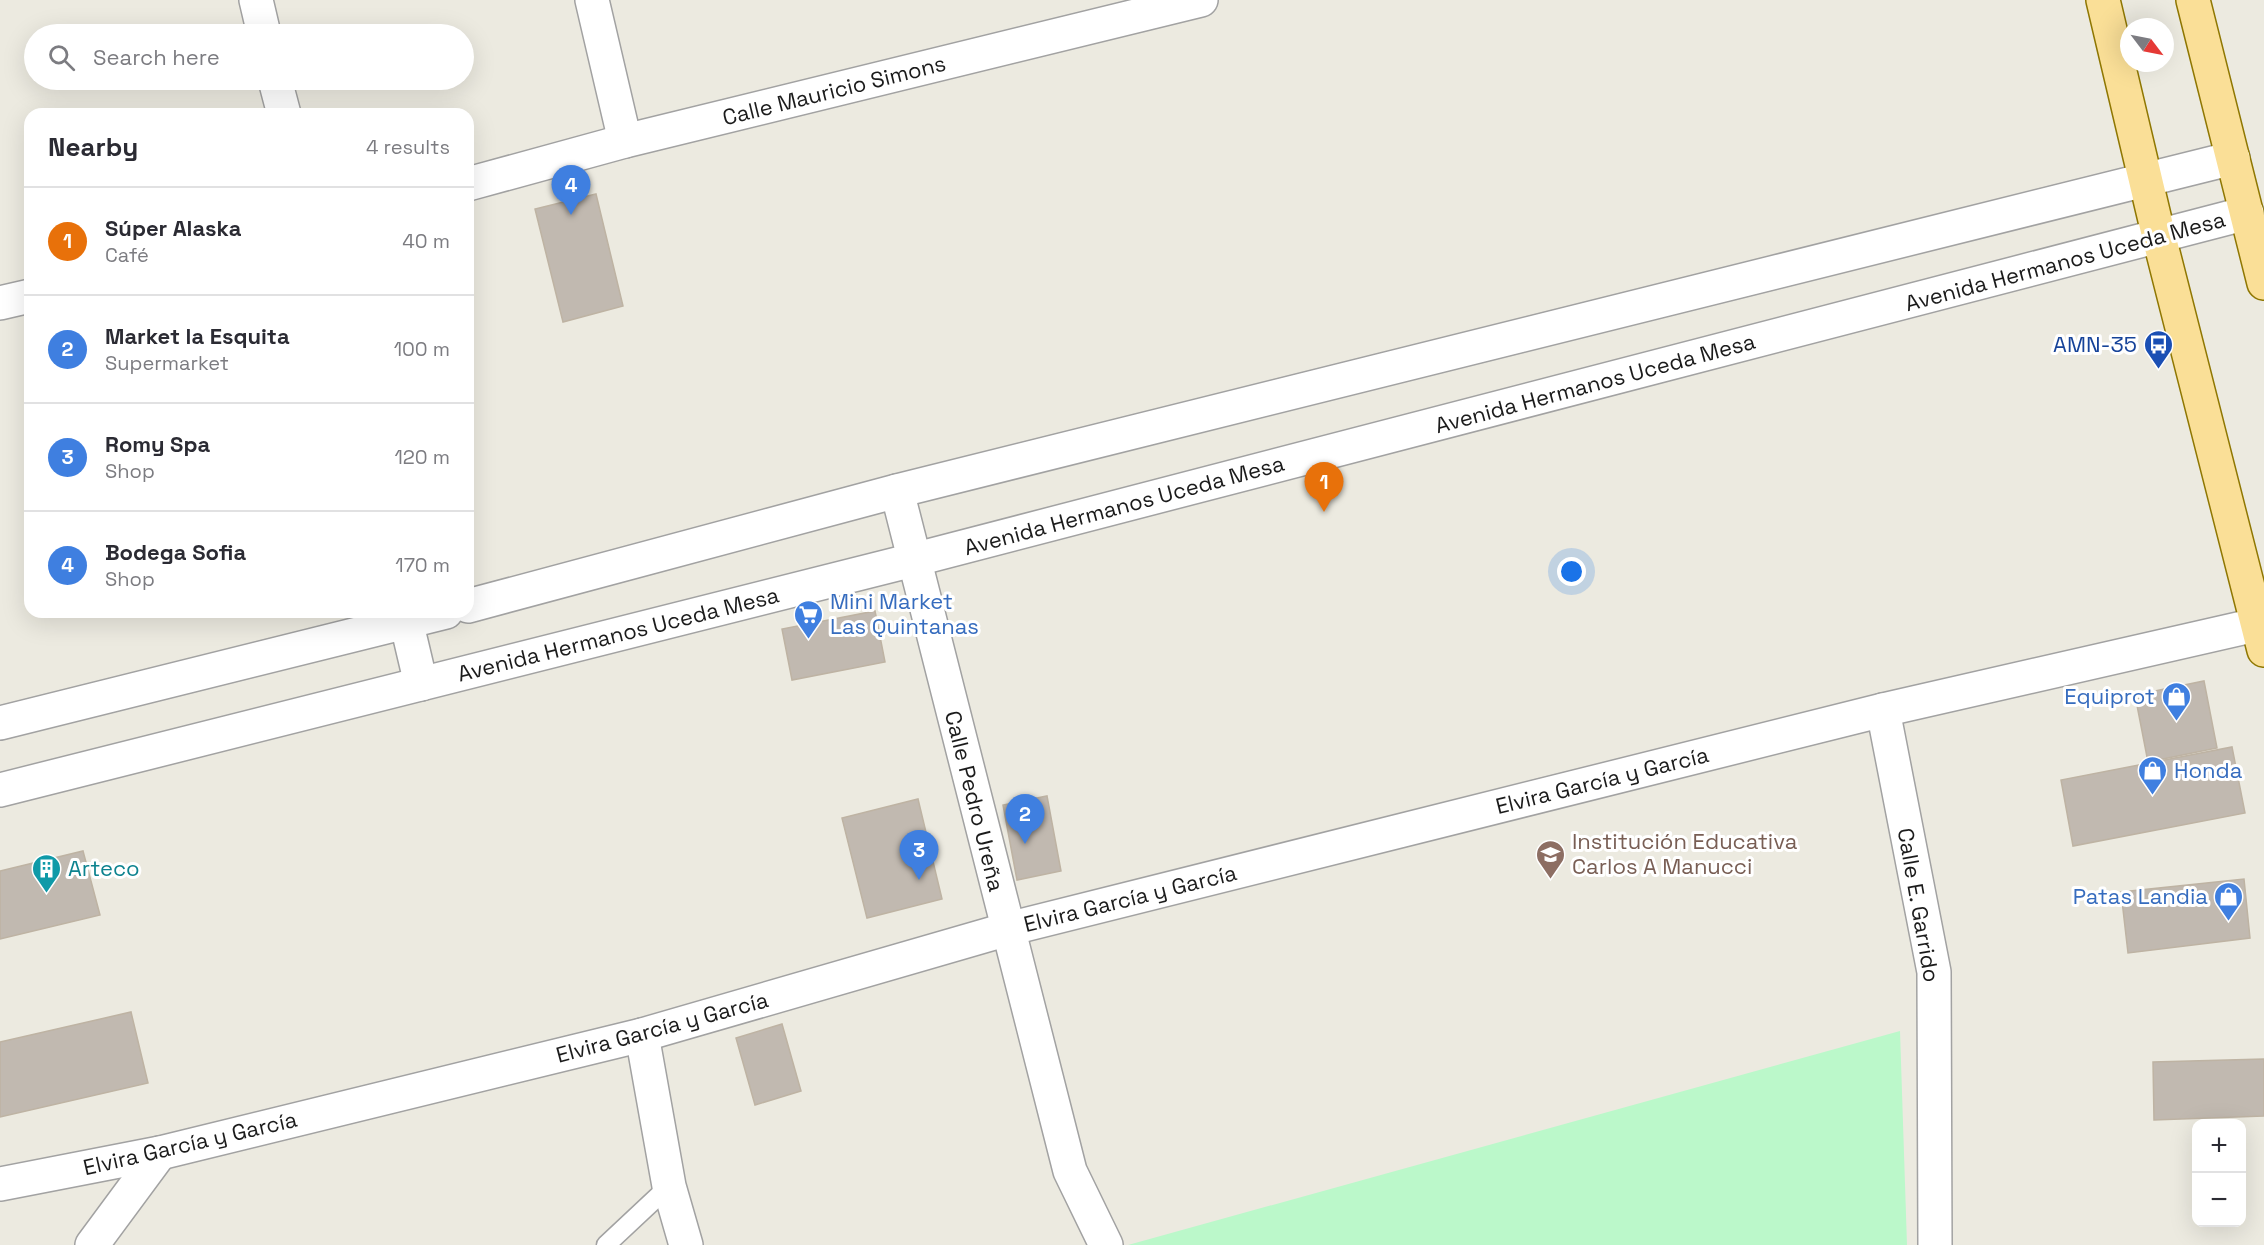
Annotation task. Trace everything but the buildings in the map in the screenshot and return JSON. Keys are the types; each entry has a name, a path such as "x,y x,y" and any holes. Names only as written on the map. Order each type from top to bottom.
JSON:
{"main road":[{"path":"2103,0 2159,237 2262,633"},
{"path":"2193,0 2264,283"}],"street":[{"path":"256,0 262,24"},
{"path":"592,0 625,141"},
{"name":"Calle Mauricio Simons","path":"474,182 625,141 1201,0"},
{"path":"278,90 282,108"},
{"path":"474,604 897,491 2233,158"},
{"name":"Avenida Hermanos Uceda Mesa","path":"0,790 913,560 2247,213"},
{"path":"0,303 24,297"},
{"name":"Calle Pedro Ureña","path":"897,491 1070,1171 1106,1245"},
{"path":"0,723 401,618"},
{"path":"405,618 421,684"},
{"name":"Elvira García y García","path":"0,1184 160,1153 642,1035 1008,929 1883,710 2262,633"},
{"name":"Calle E. Garrido","path":"1883,710 1934,972 1935,1245"},
{"path":"642,1035 669,1186 686,1245"},
{"path":"92,1245 160,1153"}],"lane":[{"path":"606,1245 669,1186"}],"green space":[{"path":"1900,1031 1907,1245 1128,1245"}],"place":[{"name":"Bodega Sofia","path":"571,215"},
{"name":"AMN-35","path":"2158,370"},
{"name":"Súper Alaska","path":"1324,512"},
{"name":"Mini Market Las Quintanas","path":"809,640"},
{"name":"Equiprot","path":"2176,722"},
{"name":"Honda","path":"2153,796"},
{"name":"Market la Esquita","path":"1025,844"},
{"name":"Romy Spa","path":"919,880"},
{"name":"Institución Educativa Carlos A Manucci","path":"1551,880"},
{"name":"Arteco","path":"47,894"},
{"name":"Patas Landia","path":"2229,922"}]}
